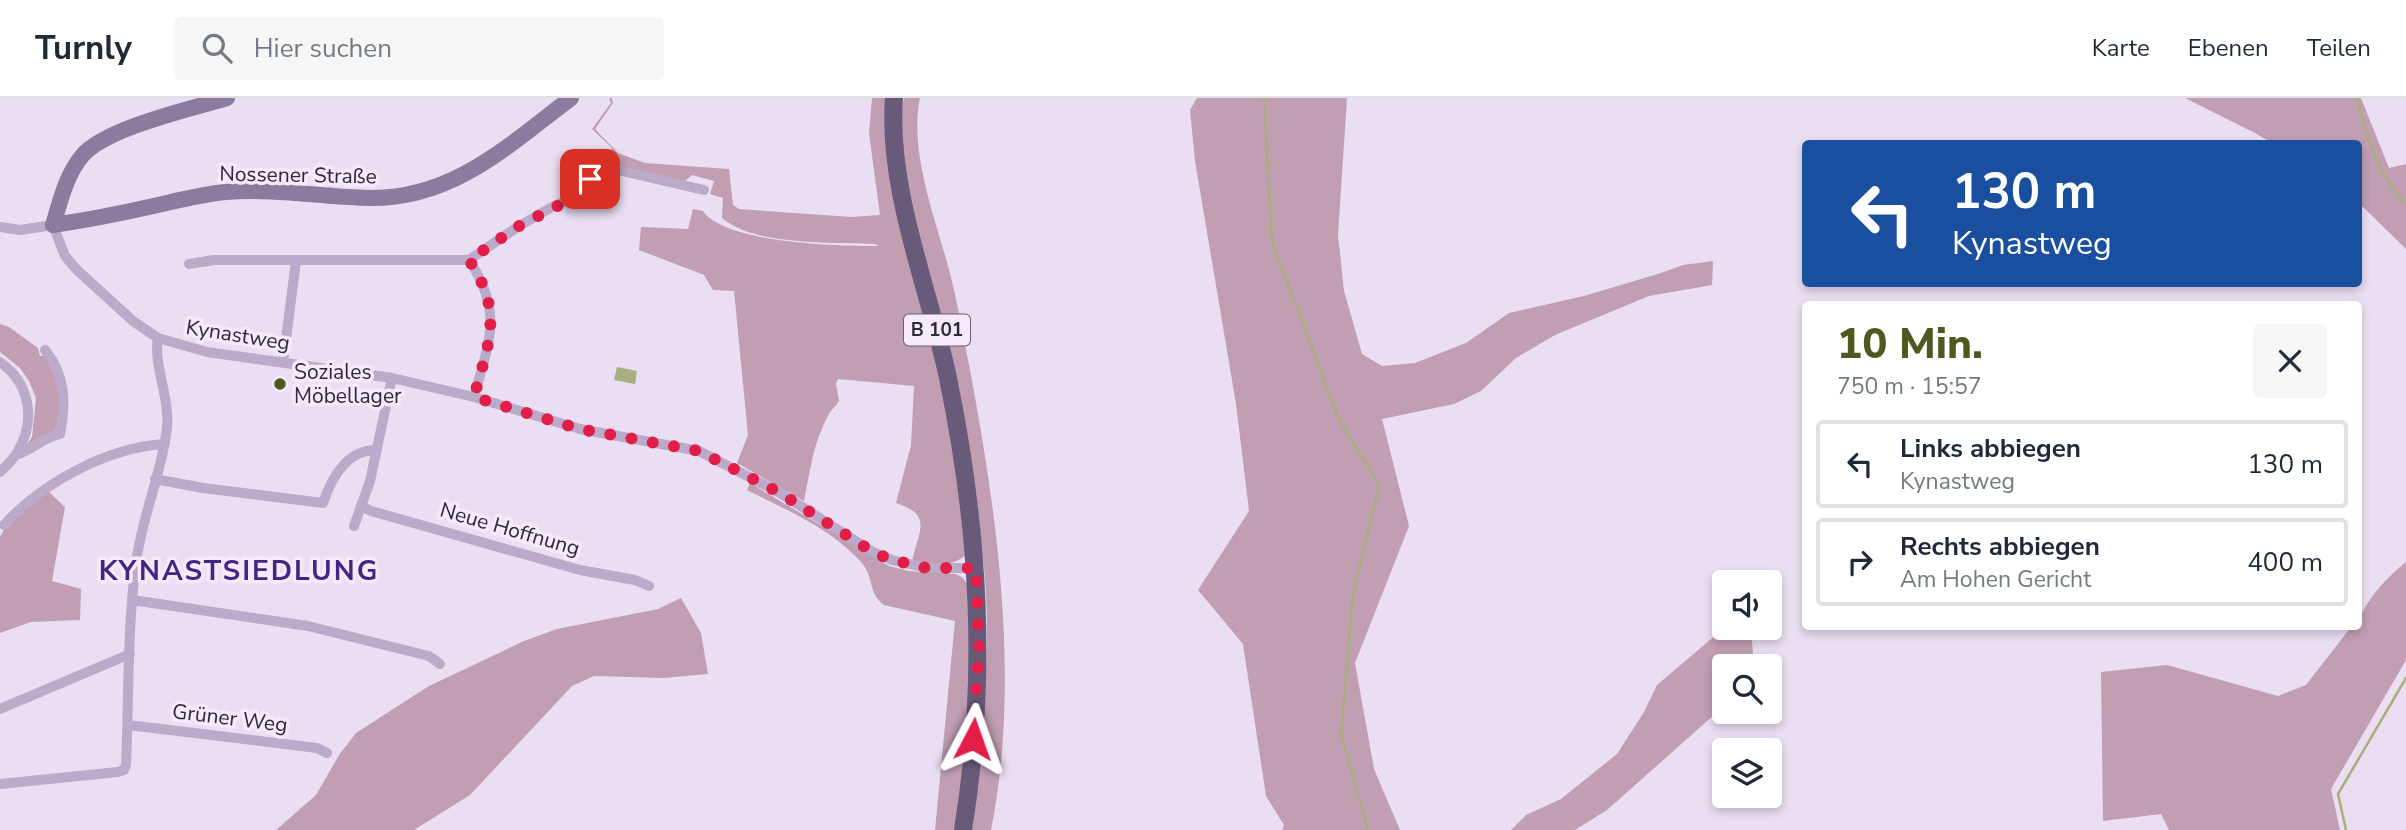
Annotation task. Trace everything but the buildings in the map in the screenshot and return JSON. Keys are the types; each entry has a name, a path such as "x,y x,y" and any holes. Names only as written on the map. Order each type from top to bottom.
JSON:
{"main road":[{"name":"B 101","path":"894,98 893,133 898,177 948,378 964,467 976,568 978,664 971,766 963,830"}],"street":[{"path":"53,225 64,189 75,166 89,148 116,132 227,98"},
{"name":"Nossener Straße","path":"0,227 20,230 95,219 222,192 271,191 371,198 418,194 480,166 571,98"},
{"path":"189,264 214,260 469,260 519,226 575,197 600,166 704,190"},
{"name":"Kynastweg","path":"53,225 65,256 76,269 133,321 158,338 207,352 392,378 474,397 580,429 699,451 780,493 873,552 892,560 927,568 976,568"},
{"path":"469,260 486,288 492,327 474,397"},
{"path":"283,362 296,261"},
{"path":"0,784 118,772 124,770 126,765 136,561 147,503 165,444 167,405 156,349 158,338"},
{"path":"16,455 60,434 65,406 64,388 53,361 45,350"},
{"path":"0,362 20,382 27,400 27,428 16,455 0,472"},
{"path":"354,526 377,450 392,378"},
{"path":"4,525 15,513 47,489 74,473 128,448 165,444"},
{"path":"155,479 203,488 323,503 330,481 341,467 363,452 377,450"},
{"name":"Neue Hoffnung","path":"361,506 580,570 635,580 649,586"},
{"path":"132,600 330,631 429,656 440,664"},
{"path":"0,709 130,654"},
{"name":"Grüner Weg","path":"128,725 317,748 327,753"}],"shaded area":[{"path":"609,98 612,98 613,103 595,129 618,153 645,163 729,169 733,205 739,209 851,217 880,215 869,133 872,98 885,98 889,170 953,434 965,555 960,559 947,564 912,561 920,532 919,518 908,508 896,503 911,445 914,386 838,379 836,383 839,401 819,435 804,501 737,463 748,435 734,291 713,290 704,275 639,250 641,227 688,229 693,209 703,211 716,222 759,237 813,244 879,246 795,241 754,234 722,218 723,198 710,194 714,181 692,175 684,182 604,163 612,148 592,129 611,103"},
{"path":"904,98 920,98 918,147 956,299 991,496 1004,632 1005,699 1001,766 991,830 970,830 987,655 987,605 980,532 955,387 904,171 901,116"},
{"path":"1197,98 1347,98 1338,235 1344,291 1362,354 1382,366 1415,363 1466,343 1509,313 1584,296 1683,265 1713,261 1712,285 1649,296 1555,335 1516,358 1481,391 1454,404 1382,419 1409,526 1355,663 1374,769 1400,830 1282,830 1284,825 1266,796 1243,644 1198,590 1249,511 1236,404 1195,161 1190,110"},
{"path":"2185,98 2361,98 2389,168 2406,164 2406,249 2362,206 2362,140 2267,140"},
{"path":"0,324 9,327 38,348 40,356 45,356 61,389 59,427 28,448 26,446 32,437 36,398 20,368 0,352"},
{"path":"617,367 637,371 635,384 614,380"},
{"path":"750,483 889,566 909,571 956,574 968,585 971,675 957,830 935,830 955,621 884,605 876,596 866,568 850,551 808,521 747,490"},
{"path":"48,491 65,507 52,581 81,589 80,620 31,622 0,633 0,537 6,526"},
{"path":"2406,562 2406,660 2331,789 2340,830 2169,830 2161,814 2103,821 2101,672 2167,665 2278,696 2306,685 2349,630 2362,630 2364,609 2392,574"},
{"path":"681,598 701,633 708,674 664,678 594,676 572,686 470,795 414,830 276,830 316,795 339,755 356,733 429,686 524,641 557,629 658,609"},
{"path":"1712,638 1752,640 1753,654 1712,654 1712,717 1607,810 1575,830 1511,830 1526,815 1561,799 1617,754 1644,712 1657,685"}],"waterway":[{"path":"1264,98 1272,242 1339,420 1379,485 1353,596 1341,734 1368,830"},
{"path":"2357,98 2374,154 2388,181 2406,204"},
{"path":"2346,830 2338,794 2406,678"}],"place":[{"name":"Soziales Möbellager","path":"280,384"}],"district":[{"name":"KYNASTSIEDLUNG","path":"239,571"}],"route":[{"path":"590,179 575,197 519,226 469,260 486,288 492,327 474,397 580,429 699,451 780,493 873,552 915,567 976,568 979,652 973,739"}]}
